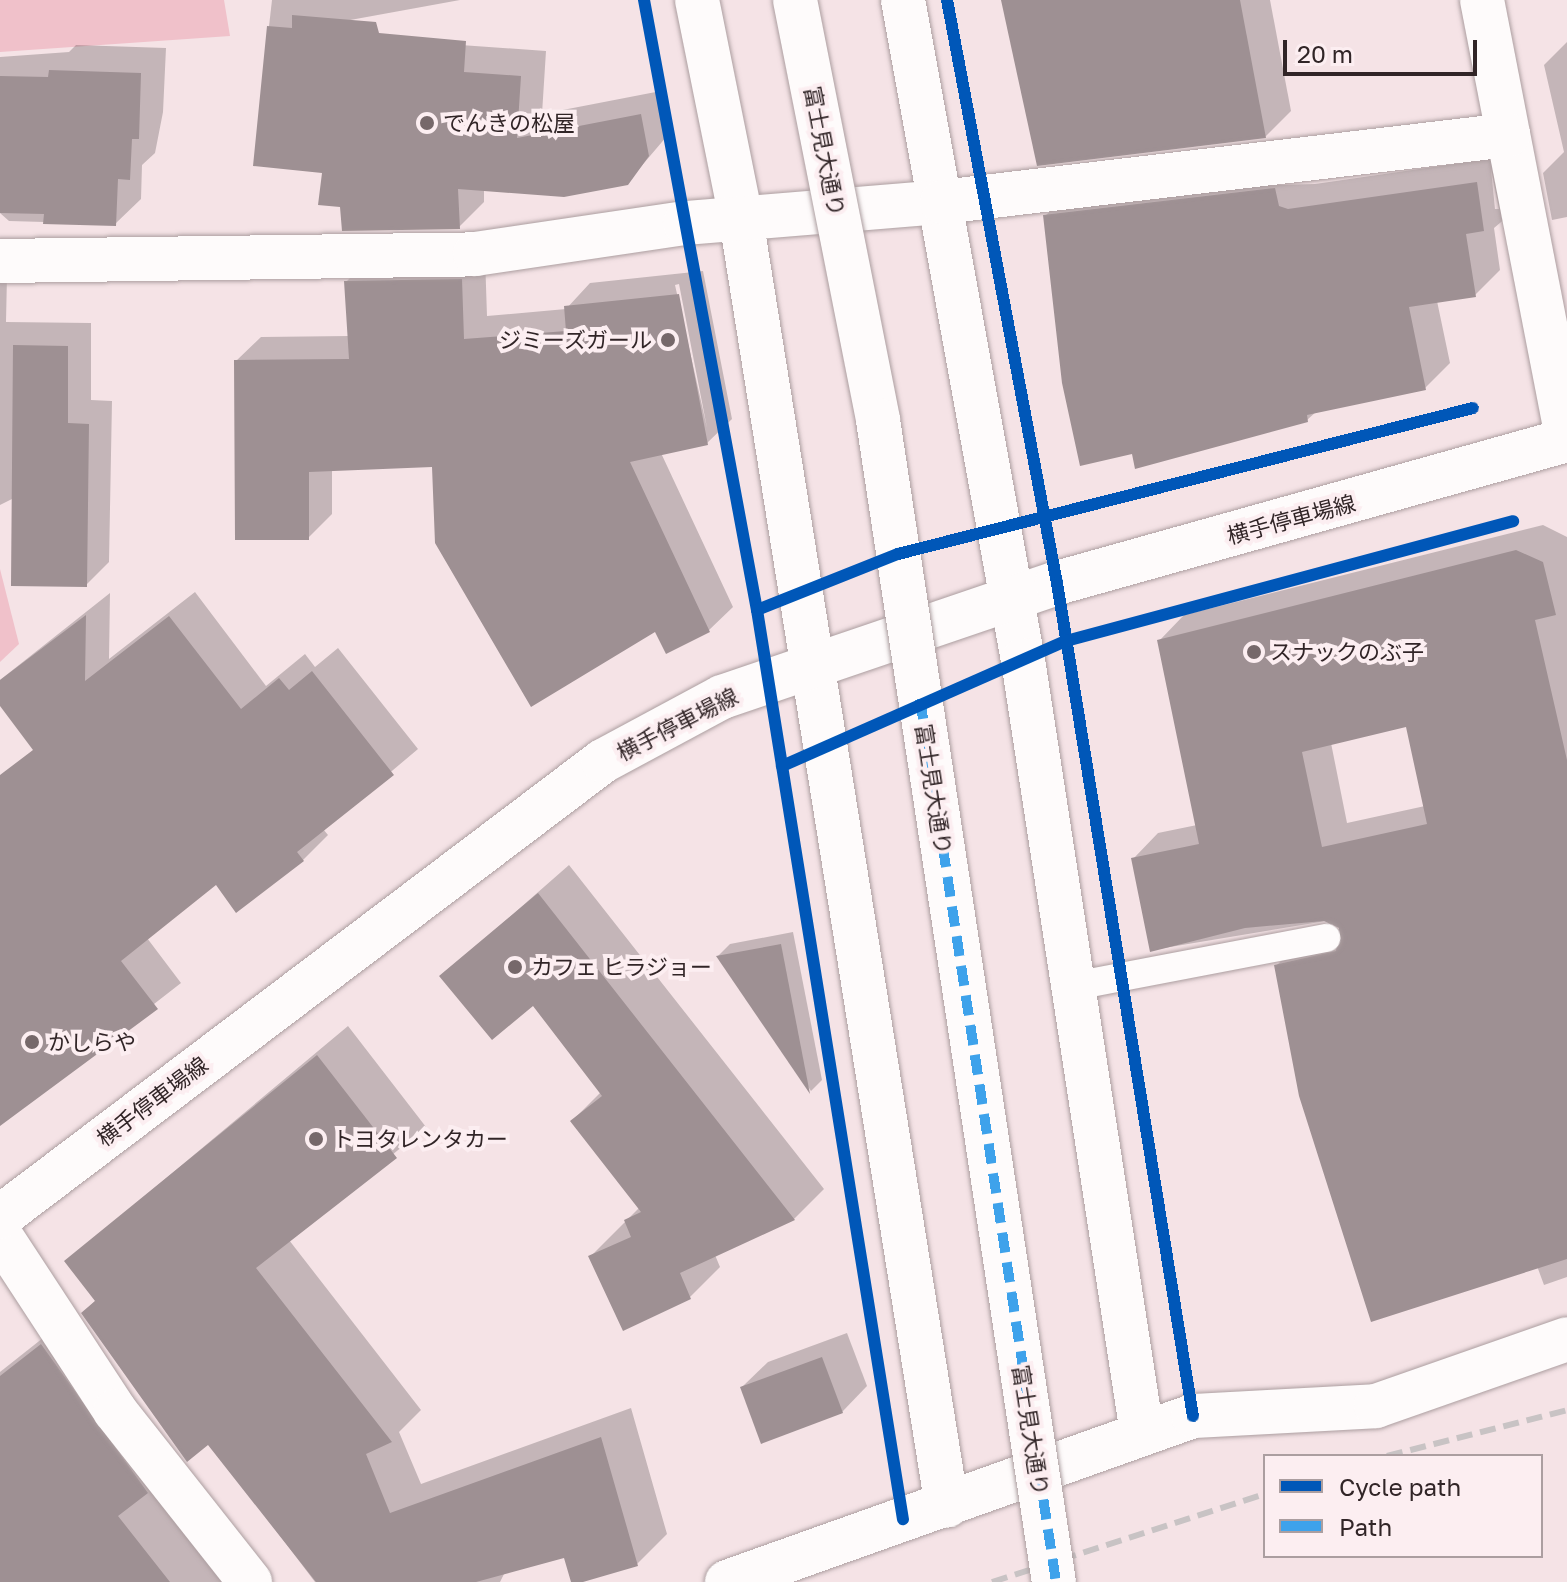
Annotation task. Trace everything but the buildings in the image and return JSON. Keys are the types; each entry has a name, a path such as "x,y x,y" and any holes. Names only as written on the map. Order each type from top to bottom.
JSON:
{"street":[{"path":"697,0 741,219 947,1506"},
{"name":"富士見大通り","path":"795,0 878,420 1054,1582"},
{"path":"903,0 942,202 1010,598 1069,987 1142,1433"},
{"path":"1482,0 1567,439"},
{"path":"0,261 475,254 741,219 942,202 1508,135"},
{"name":"横手停車場線","path":"0,1217 603,761 722,697 1010,598 1567,439"},
{"path":"0,1235 115,1411 250,1582"},
{"path":"727,1582 1193,1416 1376,1406 1567,1339"}],"lane":[{"path":"1069,987 1326,938"}],"shaded area":[{"path":"0,0 224,0 230,36 0,52"},
{"path":"0,569 19,644 0,662"}],"railway":[{"path":"1395,1454 1567,1410"},
{"path":"992,1582 1263,1495"}],"marked path":[{"path":"920,699 1056,1582"}],"cycle path":[{"path":"644,0 757,610 903,1519"},
{"path":"947,0 1057,583 1193,1416"},
{"path":"757,610 898,554 1473,408"},
{"path":"782,766 1066,641 1513,521"}],"place":[{"name":"でんきの松屋","path":"427,123"},
{"name":"ジミーズガール","path":"668,340"},
{"name":"スナックのぶ子","path":"1254,652"},
{"name":"カフェ ヒラジョー","path":"515,967"},
{"name":"かしらや","path":"32,1042"},
{"name":"トヨタレンタカー","path":"316,1139"}]}
